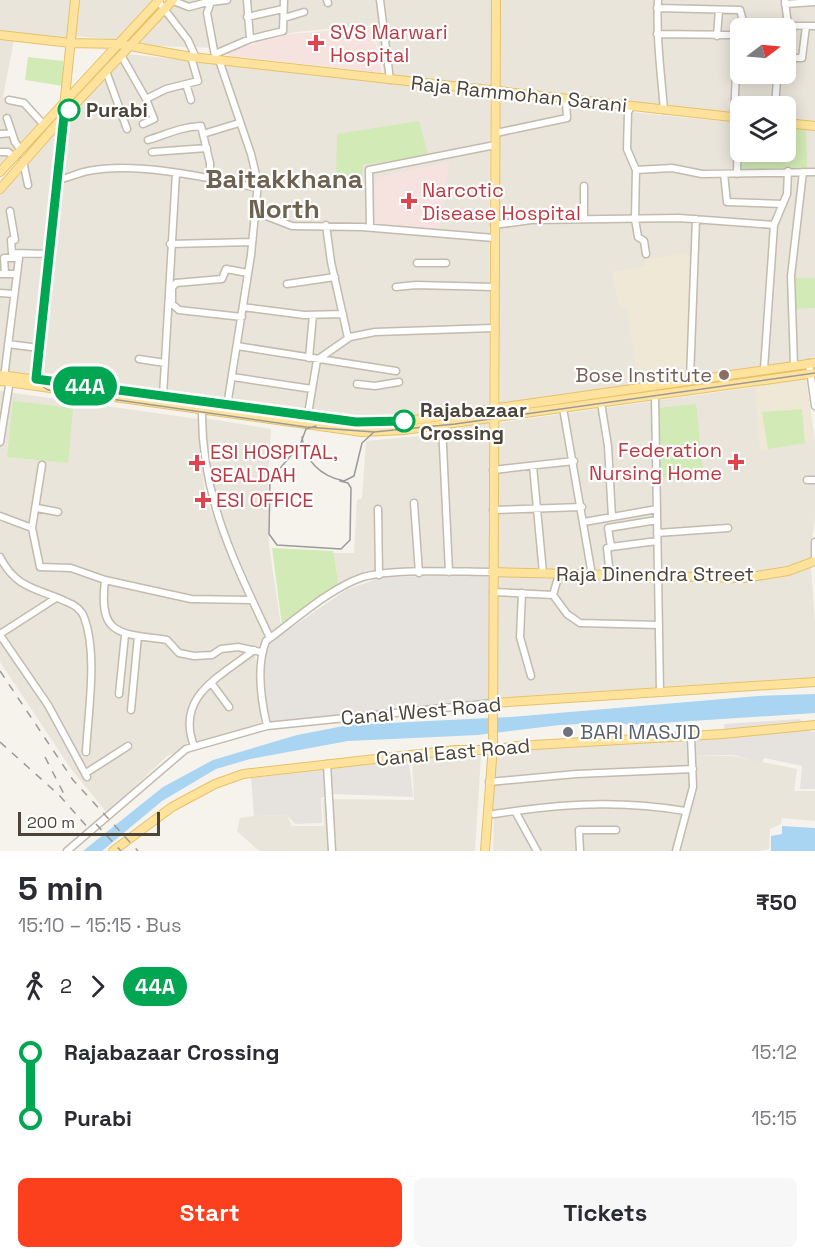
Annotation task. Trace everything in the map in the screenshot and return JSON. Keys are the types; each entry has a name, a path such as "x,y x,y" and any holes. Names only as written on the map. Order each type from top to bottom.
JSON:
{"main road":[{"path":"36,379 75,0"},
{"path":"0,189 23,161 172,0"},
{"path":"485,851 493,707 496,0"},
{"path":"0,172 158,1"},
{"name":"Raja Rammohan Sarani","path":"0,35 71,43 119,44 194,58 216,58 566,100 730,116"},
{"path":"796,124 815,126"},
{"path":"5,381 307,420 356,422 414,420 812,363"},
{"path":"5,381 36,379 163,396 202,406 227,406 362,432 442,425 811,373"},
{"name":"Raja Dinendra Street","path":"492,572 744,578 788,571 815,562"},
{"name":"Canal West Road","path":"493,707 660,692 815,682"},
{"name":"Canal East Road","path":"113,851 172,807 215,784 239,775 270,769 455,750 815,726"}],"street":[{"path":"172,0 189,7 227,0"},
{"path":"247,0 250,39"},
{"path":"216,58 250,39 282,31 284,0"},
{"path":"380,0 390,80"},
{"path":"657,0 657,34 661,49 664,110"},
{"path":"699,0 699,9"},
{"path":"146,99 198,81 188,40 158,1"},
{"path":"212,1 207,14 216,58 251,154 258,188 242,317 227,406"},
{"path":"787,18 785,2 815,2"},
{"path":"657,8 741,11 743,18"},
{"path":"247,16 283,9"},
{"path":"717,36 718,10"},
{"path":"284,18 303,12"},
{"path":"796,26 815,26"},
{"path":"796,58 802,58 806,26"},
{"path":"657,34 730,35"},
{"path":"121,56 146,99 154,119 143,124"},
{"path":"106,71 127,129"},
{"path":"186,84 191,100"},
{"path":"9,100 24,103 44,125"},
{"path":"496,133 567,118 566,100"},
{"path":"631,107 628,112 627,149 636,170 634,219 638,237 644,241 646,254"},
{"path":"7,118 21,150"},
{"path":"203,134 239,123"},
{"path":"148,140 168,135 178,127 201,126 207,148 210,178"},
{"path":"0,134 12,133"},
{"path":"370,227 369,170 495,146"},
{"path":"152,152 207,148"},
{"path":"0,152 8,152 14,158"},
{"path":"23,161 28,185"},
{"path":"737,162 737,174"},
{"path":"636,170 672,168 702,174 815,172"},
{"path":"57,180 89,171 144,170 210,178 258,188"},
{"path":"764,369 774,225 783,204 788,171"},
{"path":"794,365 791,276 803,172"},
{"path":"163,396 170,244 176,173"},
{"path":"724,174 727,202 783,204"},
{"path":"584,186 584,219"},
{"path":"0,212 12,211 15,240 11,240 12,253 49,254"},
{"path":"256,212 292,226 370,227 494,238"},
{"path":"495,225 531,220 584,219 696,219 774,225"},
{"path":"690,379 696,219"},
{"path":"326,225 348,338"},
{"path":"170,244 252,242"},
{"path":"0,442 10,322 17,274 19,258 6,257 2,274 17,274"},
{"path":"417,263 446,263"},
{"path":"242,317 176,308 172,304 172,288 176,283 222,279 226,269 248,273"},
{"path":"287,284 335,277"},
{"path":"396,287 494,287"},
{"path":"0,293 14,294"},
{"path":"243,307 312,315 343,314"},
{"path":"309,358 312,315"},
{"path":"0,323 10,322"},
{"path":"307,420 317,360 348,338 375,332 493,328"},
{"path":"8,344 31,347"},
{"path":"237,346 396,371"},
{"path":"139,359 165,363"},
{"path":"812,363 815,406"},
{"path":"233,377 312,389"},
{"path":"0,390 5,381"},
{"path":"357,384 375,386 399,382"},
{"path":"655,396 660,692"},
{"path":"601,403 608,446 612,517"},
{"path":"202,406 208,489 223,533 270,638"},
{"path":"563,408 574,460 592,575"},
{"path":"442,425 449,572"},
{"path":"493,470 574,460"},
{"path":"42,465 37,508 32,528 40,567 71,568 105,579 191,599 252,600"},
{"path":"533,466 543,573"},
{"path":"414,503 419,573"},
{"path":"493,510 582,507"},
{"path":"37,508 58,512"},
{"path":"378,509 379,575"},
{"path":"584,522 657,509"},
{"path":"0,516 32,528"},
{"path":"611,547 608,528 657,520"},
{"path":"657,532 728,528"},
{"path":"610,576 607,548 657,541"},
{"path":"815,542 815,562"},
{"path":"0,557 18,582 78,608 84,617 91,655 86,752"},
{"path":"194,746 188,730 188,718 193,702 212,684 258,651 266,640 344,586 364,577 379,575 492,572"},
{"path":"553,595 560,574"},
{"path":"105,579 102,600 105,612 112,626 125,634 167,640 179,653 194,656 214,654 224,648 258,651"},
{"path":"494,592 553,595 567,614 580,623 659,625"},
{"path":"522,593 520,637 531,676"},
{"path":"56,598 0,634 48,705 86,775 128,746"},
{"path":"119,693 125,634"},
{"path":"131,710 138,636"},
{"path":"258,651 267,726"},
{"path":"212,684 229,707"},
{"name":"Canal West Road","path":"67,851 114,813 186,748 267,726 493,707"},
{"path":"676,851 693,787 691,736"},
{"path":"327,764 332,851"},
{"path":"489,782 576,774 693,770"},
{"path":"494,814 568,804 616,802 685,811"},
{"path":"515,811 537,851"},
{"path":"580,851 579,830 616,830"}],"shaded area":[{"path":"0,0 76,0 72,39 0,31"},
{"path":"78,0 160,0 120,40 75,36"},
{"path":"174,0 493,0 493,89 385,76 372,25 296,32 215,48 134,45"},
{"path":"500,0 815,0 815,124 796,122 796,96 730,96 730,115 500,90"},
{"name":"SVS Marwari Hospital","path":"372,27 382,73 231,56 223,52 289,34"},
{"path":"0,38 14,40 3,97 23,104 41,125 0,168"},
{"path":"127,54 490,92 489,414 476,421 359,430 40,385 64,117"},
{"path":"498,99 730,122 730,162 796,162 796,129 815,130 815,363 500,409"},
{"path":"58,125 34,385 0,379 0,188"},
{"name":"Narcotic Disease Hospital","path":"449,161 440,229 375,224 375,178"},
{"path":"691,253 687,376 638,383 627,307 620,309 612,272 645,266 646,259"},
{"path":"805,377 813,439 760,451 755,385"},
{"path":"806,380 815,442 815,518 810,555 815,622 815,677 496,698 497,423"},
{"path":"0,391 198,419 205,497 266,641 255,654 261,723 167,756 107,813 71,769 0,662"},
{"path":"204,418 271,429 268,473 269,545 281,626 271,634 210,490"},
{"path":"490,422 490,569 365,575 339,584 333,553 354,553 357,500 362,498 366,441 420,436"},
{"path":"490,575 490,700 270,723 265,707 265,650 271,642 346,590 382,577"},
{"path":"800,719 811,732 815,731 815,789 800,789 802,766 764,758 762,763 733,755 696,755 694,739 725,738 724,724"},
{"path":"688,739 690,788 682,812 676,851 540,851 514,812 493,811 495,754 523,748"},
{"path":"694,755 732,756 797,769 794,791 815,791 815,821 782,818 781,824 770,829 769,849 760,851 679,851 694,785"},
{"path":"481,756 475,851 259,851 237,831 240,818 254,816 287,815 292,826 324,826 323,799 414,800 412,757"},
{"path":"409,760 413,797 334,794 321,798 322,823 295,824 287,815 254,816 251,778"},
{"path":"516,816 533,851 493,851 494,818"}],"green space":[{"path":"28,57 63,61 63,86 25,80"},
{"path":"419,121 429,158 363,164 361,181 336,181 337,134"},
{"path":"796,126 806,127 807,170 736,170 736,162 796,162"},
{"path":"793,278 815,278 815,308 790,309"},
{"path":"13,401 73,408 68,463 7,457"},
{"path":"696,404 704,480 661,477 659,408"},
{"path":"802,409 805,443 768,449 762,412"},
{"path":"272,548 333,551 339,586 282,626"}],"water":[{"path":"815,694 815,713 630,725 617,722 560,725 478,735 348,741 250,759 216,769 162,801 102,851 83,851 163,787 213,760 297,735 349,725 511,717 758,696"},
{"path":"782,826 815,828 815,851 771,851 771,836 782,834"}],"tram line":[{"path":"32,369 36,382 48,390 306,427 374,432 455,424 815,373"},
{"path":"316,426 306,429 300,445 270,480 269,534 277,545 341,549 350,540 351,488 348,483 340,481"},
{"path":"302,437 306,453 315,466 335,479 344,481 354,476 362,443 374,432"}],"railway":[{"path":"0,671 73,780 138,851"},
{"path":"0,742 59,795 90,830"},
{"path":"45,757 67,800"},
{"path":"96,824 121,851"}],"bus line":[{"name":"44A","path":"69,110 64,116 36,379 356,422 404,421"}],"place":[{"name":"SVS Marwari Hospital","path":"316,43"},
{"name":"Purabi","path":"69,110"},
{"name":"Narcotic Disease Hospital","path":"409,201"},
{"name":"Bose Institute","path":"724,375"},
{"name":"Rajabazaar Crossing","path":"404,421"},
{"name":"Federation Nursing Home","path":"736,462"},
{"name":"ESI HOSPITAL, SEALDAH","path":"197,463"},
{"name":"ESI OFFICE","path":"203,500"},
{"name":"BARI MASJID","path":"568,732"}],"district":[{"name":"Baitakkhana North","path":"284,194"}]}
